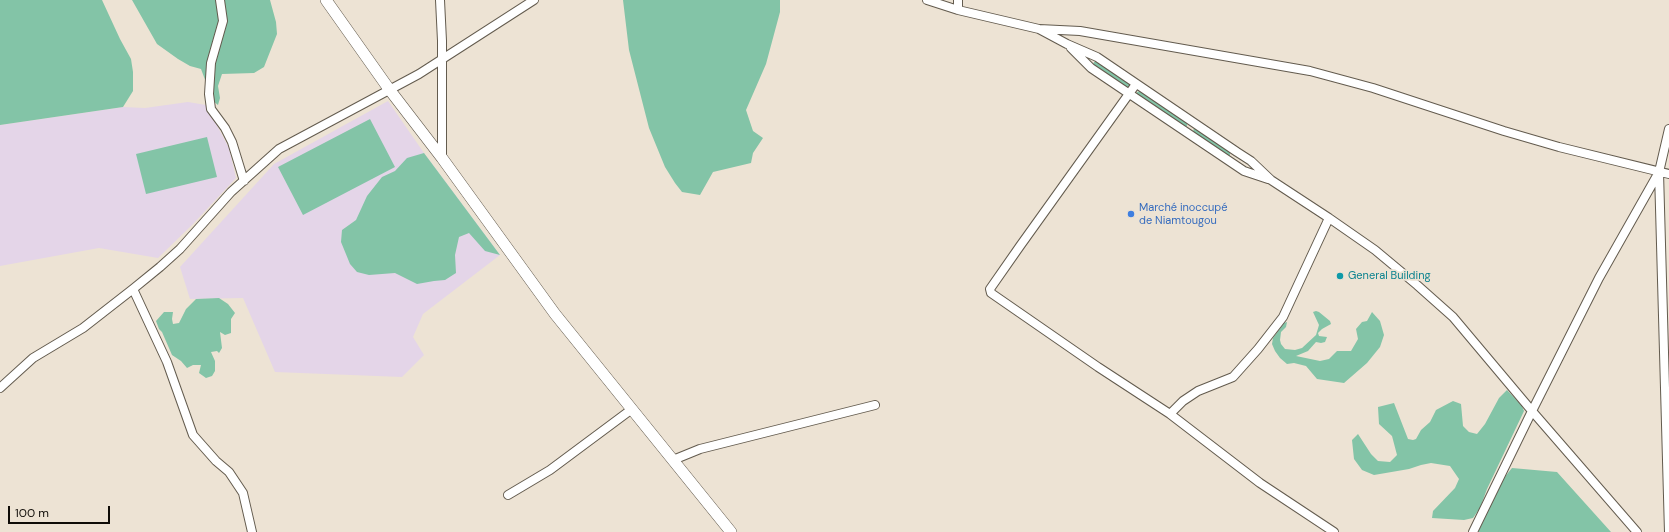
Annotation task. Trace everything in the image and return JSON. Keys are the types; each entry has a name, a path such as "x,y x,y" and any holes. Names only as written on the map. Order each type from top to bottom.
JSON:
{"main road":[{"path":"326,0 389,89 442,158 555,314 731,532"}],"street":[{"path":"220,0 223,21 211,63 209,94 212,109 225,128 232,142 244,181"},
{"path":"440,0 442,58 442,158"},
{"path":"0,388 33,358 83,328 133,289 180,249 231,192 279,150 419,74 534,0"},
{"path":"927,0 958,10 1039,29 1080,32 1310,71 1373,88 1504,131 1559,147 1669,174"},
{"path":"958,0 958,10"},
{"path":"1039,29 1067,44 1097,57 1193,123 1251,160 1270,180 1375,250 1417,285 1453,317 1637,532"},
{"path":"1067,44 1091,68 1229,162 1244,171 1270,180"},
{"path":"1136,84 990,289 991,293 1098,367 1170,414 1260,483 1334,532"},
{"path":"1187,133 1193,123"},
{"path":"1669,129 1659,172 1669,532"},
{"path":"1229,162 1238,152"},
{"path":"1474,532 1532,411 1599,278 1659,172"},
{"path":"1170,414 1183,401 1198,391 1233,377 1258,349 1283,317 1329,218"},
{"path":"133,289 167,362 193,435 216,461 229,472 243,493 252,532"},
{"path":"673,460 700,449 875,406"},
{"path":"508,495 550,470 632,409"}],"shaded area":[{"path":"388,101 424,153 500,255 423,314 413,337 424,355 402,377 275,372 243,298 190,299 180,267 274,164"},
{"path":"188,102 206,105 229,148 236,178 193,224 158,258 99,248 0,266 0,125 123,107 145,108"}],"green space":[{"path":"0,0 102,0 131,59 133,91 123,107 0,125"},
{"path":"132,0 270,0 276,22 277,34 264,67 254,73 222,74 218,86 220,98 218,105 213,101 201,69 190,66 157,44"},
{"path":"623,0 780,0 780,12 766,64 746,110 753,131 763,138 753,153 751,163 713,172 700,195 682,192 675,183 665,167 649,128 629,50"},
{"path":"1094,62 1130,84 1129,89 1093,65"},
{"path":"1140,91 1187,122 1187,126 1184,127 1137,95 1137,92"},
{"path":"370,119 395,167 303,215 278,167"},
{"path":"1194,128 1230,152 1230,155 1228,156 1193,132"},
{"path":"207,137 217,177 146,194 136,154"},
{"path":"424,153 500,255 485,251 469,233 459,237 455,255 456,273 445,280 417,284 395,273 369,275 357,272 350,264 341,242 342,230 356,220 367,196 382,177 395,171 407,158"},
{"path":"219,298 228,304 235,313 231,319 231,333 225,335 220,332 222,348 219,353 217,351 211,352 215,361 215,371 212,376 206,378 199,373 201,365 193,365 187,368 181,361 172,355 156,321 164,312 173,312 173,324 179,323 186,309 196,299"},
{"path":"1316,311 1330,321 1331,324 1318,333 1319,336 1327,337 1325,342 1316,342 1308,351 1296,356 1320,361 1329,359 1337,351 1351,351 1358,339 1356,329 1362,322 1367,321 1372,312 1380,321 1384,335 1380,347 1367,363 1344,383 1317,379 1306,366 1294,363 1287,364 1280,358 1272,344 1273,338 1284,323 1287,322 1286,327 1281,332 1281,344 1285,349 1295,350 1302,348 1316,335 1319,325 1313,312"},
{"path":"1507,390 1522,406 1524,411 1487,489 1480,508 1473,518 1464,520 1432,518 1433,511 1455,488 1459,479 1450,466 1431,463 1409,469 1374,475 1362,470 1354,459 1352,440 1358,434 1371,454 1378,461 1390,462 1397,455 1392,436 1379,424 1378,407 1394,403 1408,439 1413,440 1416,439 1421,430 1430,422 1436,410 1453,401 1461,404 1463,426 1469,432 1477,434 1485,424 1499,398"},
{"path":"1512,468 1557,472 1611,532 1478,532 1503,479"}],"place":[{"name":"Marché inoccupé de Niamtougou","path":"1131,214"},
{"name":"General Building","path":"1340,276"}]}
